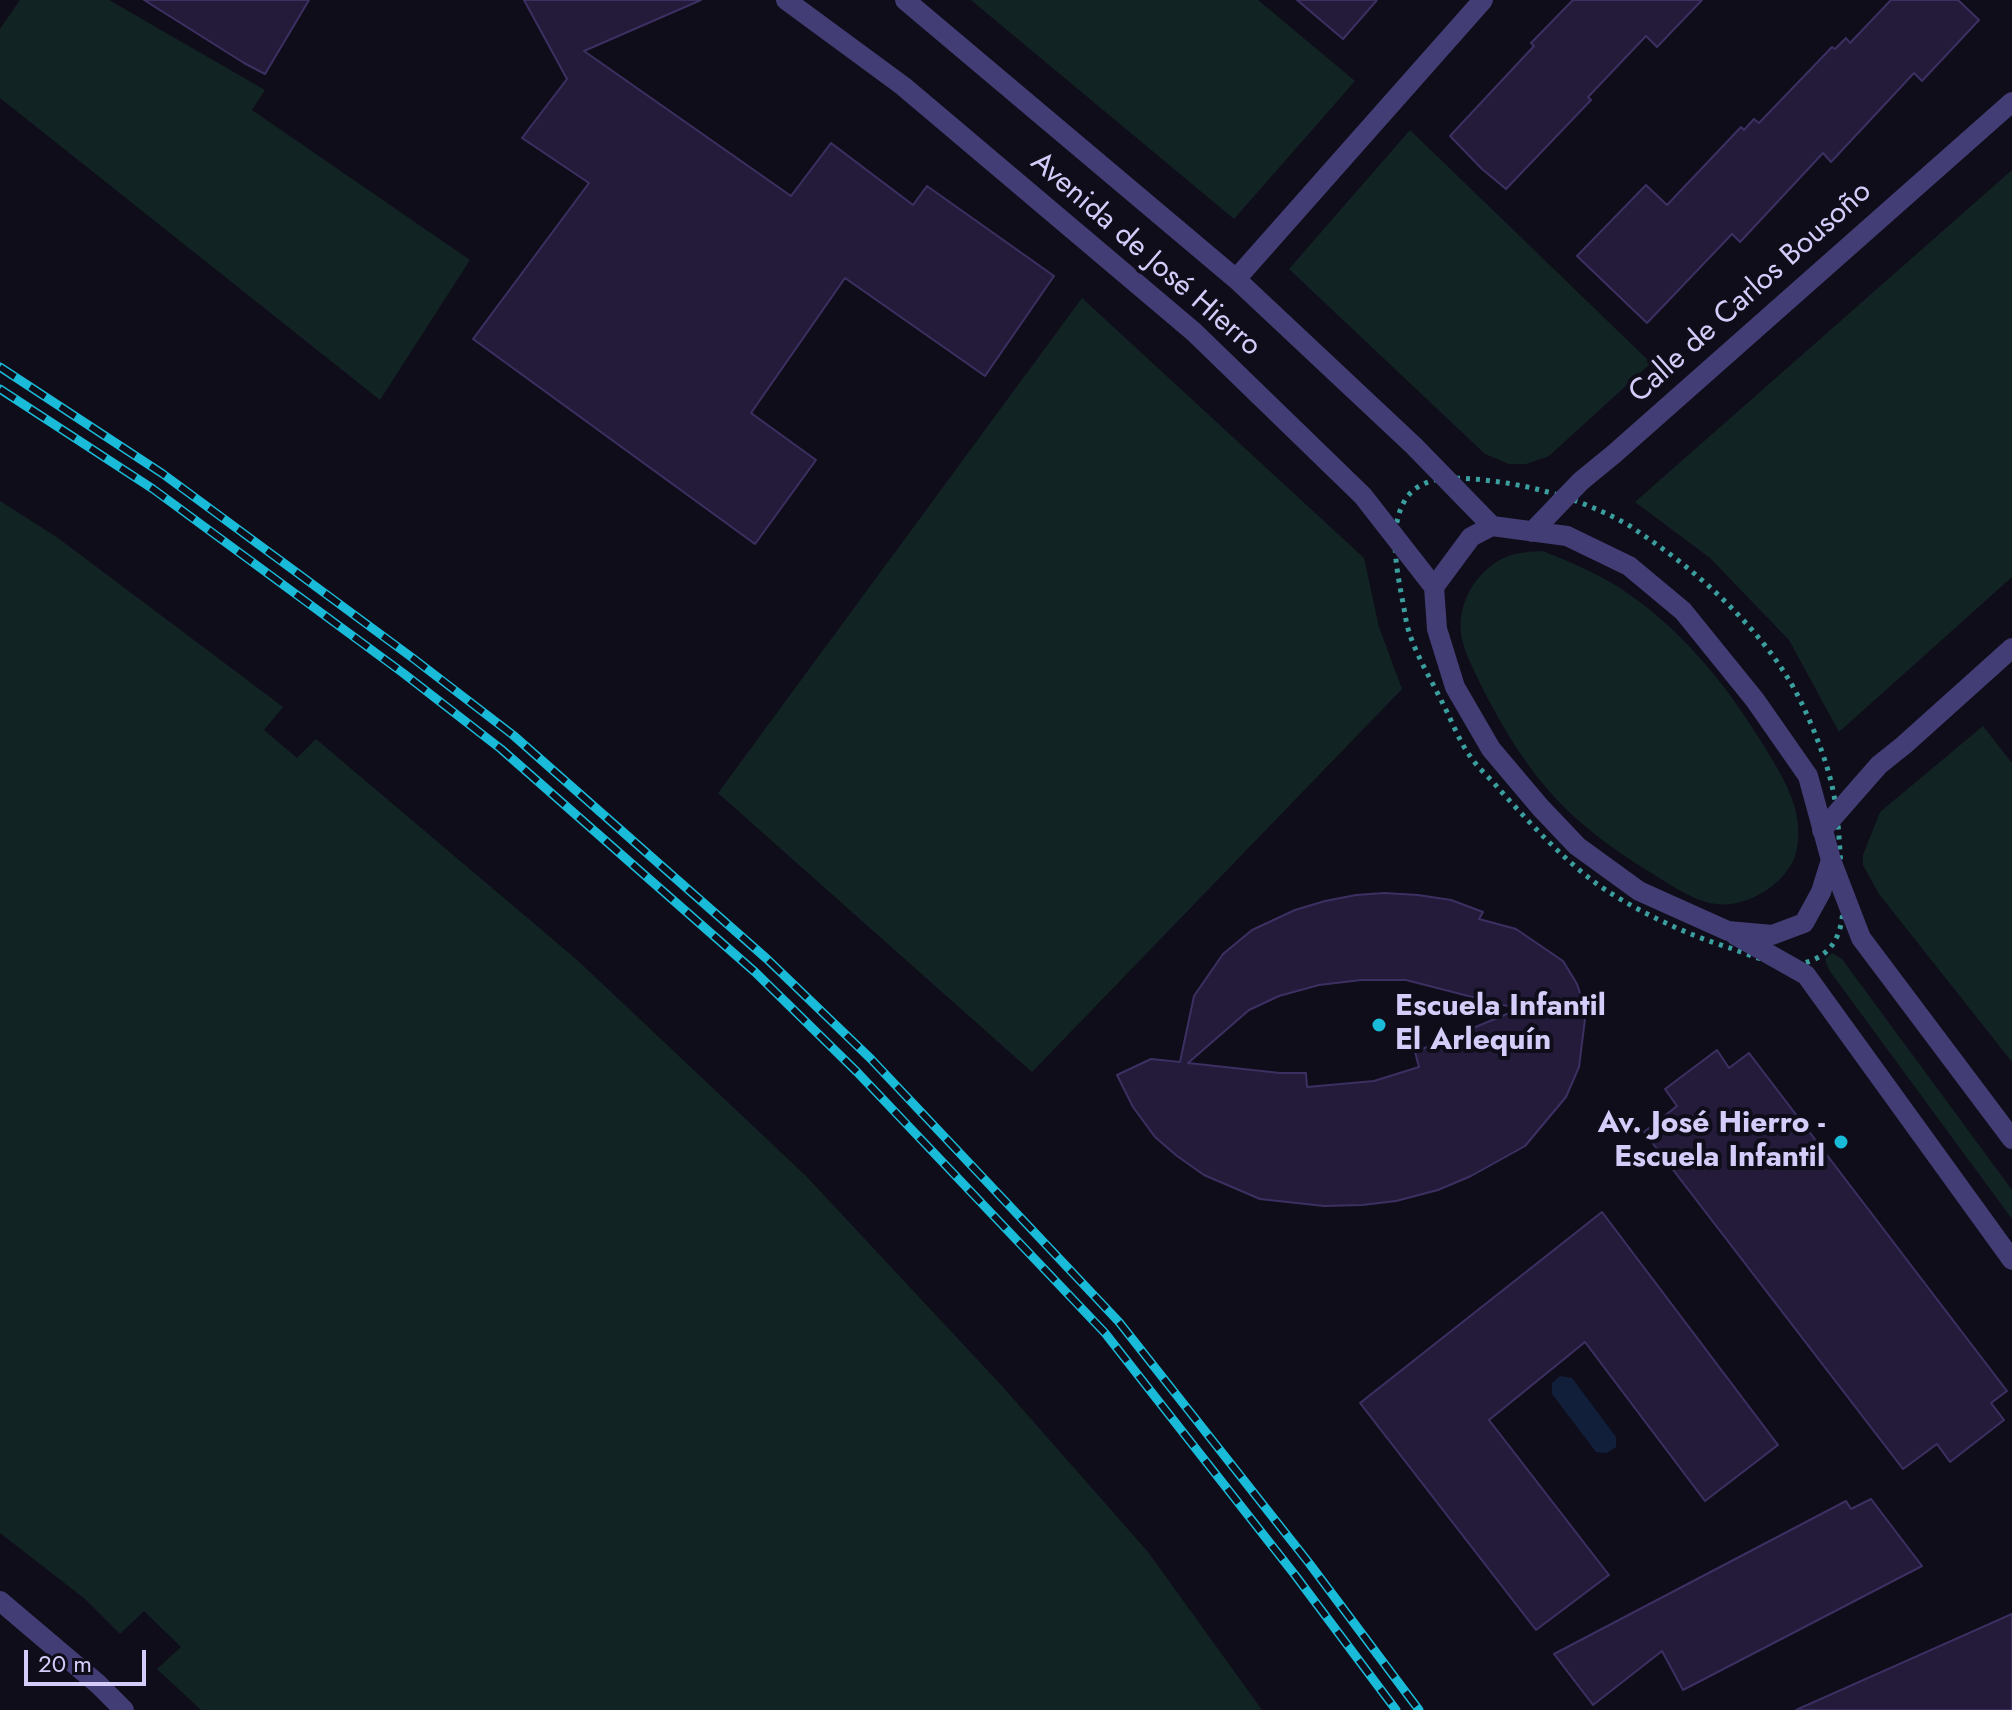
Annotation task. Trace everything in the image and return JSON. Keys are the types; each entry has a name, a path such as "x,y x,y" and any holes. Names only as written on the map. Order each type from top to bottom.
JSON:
{"street":[{"name":"Avenida de José Hierro","path":"786,0 903,86 1194,332 1363,496 1434,587"},
{"path":"1236,279 1483,0"},
{"name":"Avenida de José Hierro","path":"912,2 1236,279 1414,446 1492,526"},
{"name":"Calle de Carlos Bousoño","path":"1532,532 1581,481 2012,102"},
{"path":"2012,1139 1861,938 1831,860 1808,776 1755,700 1683,611 1629,566 1567,536 1492,526 1471,537 1434,587 1437,629 1455,687 1491,749 1577,846 1639,891 1728,931 1806,975 2012,1260"},
{"path":"1822,830 1879,765 2012,648"},
{"path":"1728,931 1772,935 1804,923 1821,892 1831,860"},
{"path":"0,1601 124,1710"}],"path":[{"path":"1446,478 1519,486 1564,498 1623,521 1682,563 1760,640 1790,681 1829,772 1837,812 1843,892 1842,925 1826,953 1812,961 1785,963 1723,946 1630,905 1592,880 1554,846 1470,757 1409,632 1397,574 1396,538 1401,510 1407,498 1427,482 1446,478"}],"shaded area":[{"path":"20,0 109,0 265,90 252,110 470,260 380,400 0,98 0,29"},
{"path":"971,0 1258,0 1355,81 1234,219"},
{"path":"1410,130 1651,363 1549,456 1526,464 1509,464 1485,454 1289,269"},
{"path":"2012,170 2012,577 1839,732 1789,640 1710,558 1635,502"},
{"path":"1082,298 1364,558 1379,627 1402,689 1032,1072 718,793"},
{"path":"0,501 58,538 283,707 264,730 297,758 316,739 576,959 806,1176 1002,1386 1148,1552 1262,1710 201,1710 157,1669 181,1647 144,1611 120,1634 85,1599 0,1533"},
{"path":"1543,551 1611,583 1661,619 1697,655 1745,716 1786,786 1798,823 1793,861 1768,889 1744,901 1718,904 1706,902 1662,880 1583,825 1549,791 1519,751 1469,659 1462,639 1462,612 1477,580 1490,567 1511,555"},
{"path":"1983,726 2012,763 2012,1062 1879,894 1863,865 1863,855 1880,812"},
{"path":"1832,953 1842,959 2012,1190 2012,1219 1829,970 1825,959"}],"water":[{"path":"1560,1376 1572,1378 1616,1437 1616,1447 1607,1453 1596,1452 1552,1394 1552,1383"}],"building":[{"path":"144,0 309,0 265,74"},
{"path":"524,0 701,0 584,51 791,196 831,143 913,205 927,186 1054,276 985,376 845,278 751,413 816,460 755,544 473,339 589,183 522,138 567,79"},
{"path":"1297,0 1377,0 1343,39"},
{"path":"1573,0 1702,0 1657,47 1646,36 1588,97 1591,100 1506,189 1450,136"},
{"path":"1891,0 1958,0 1979,20 1922,81 1914,73 1831,162 1823,153 1740,242 1732,234 1647,323 1577,256 1646,185 1667,205 1741,127 1744,130 1754,119 1759,123 1832,47 1835,49 1846,38 1850,43"},
{"path":"1384,893 1451,900 1483,912 1479,919 1516,929 1563,961 1577,984 1586,1011 1579,1067 1566,1097 1525,1146 1471,1176 1438,1190 1396,1201 1362,1205 1324,1206 1260,1199 1204,1175 1155,1137 1133,1107 1117,1075 1151,1059 1180,1062 1194,996 1223,954 1252,930 1295,910 1356,895","holes":["1361,980 1406,980 1519,1009 1415,1052 1419,1067 1374,1081 1307,1087 1306,1073 1188,1063 1249,1010 1279,996 1319,985"]},
{"path":"1717,1050 1729,1068 1749,1053 2007,1391 1991,1403 2004,1420 1950,1462 1937,1444 1903,1469 1644,1132 1677,1106 1665,1089"},
{"path":"1602,1212 1778,1445 1705,1501 1585,1342 1489,1420 1609,1575 1536,1630 1360,1403"},
{"path":"1871,1499 1922,1566 1683,1690 1662,1651 1593,1705 1554,1654 1846,1501 1851,1509"},
{"path":"2012,1614 2012,1710 1796,1710"}],"railway":[{"path":"0,367 163,474 513,735 767,959 871,1059 1119,1322 1309,1563 1419,1710"},
{"path":"0,389 153,489 403,673 501,749 755,972 857,1072 1105,1333 1295,1575 1396,1710"}],"place":[{"name":"Escuela Infantil El Arlequín","path":"1379,1025"},
{"name":"Av. José Hierro - Escuela Infantil","path":"1841,1142"}]}
